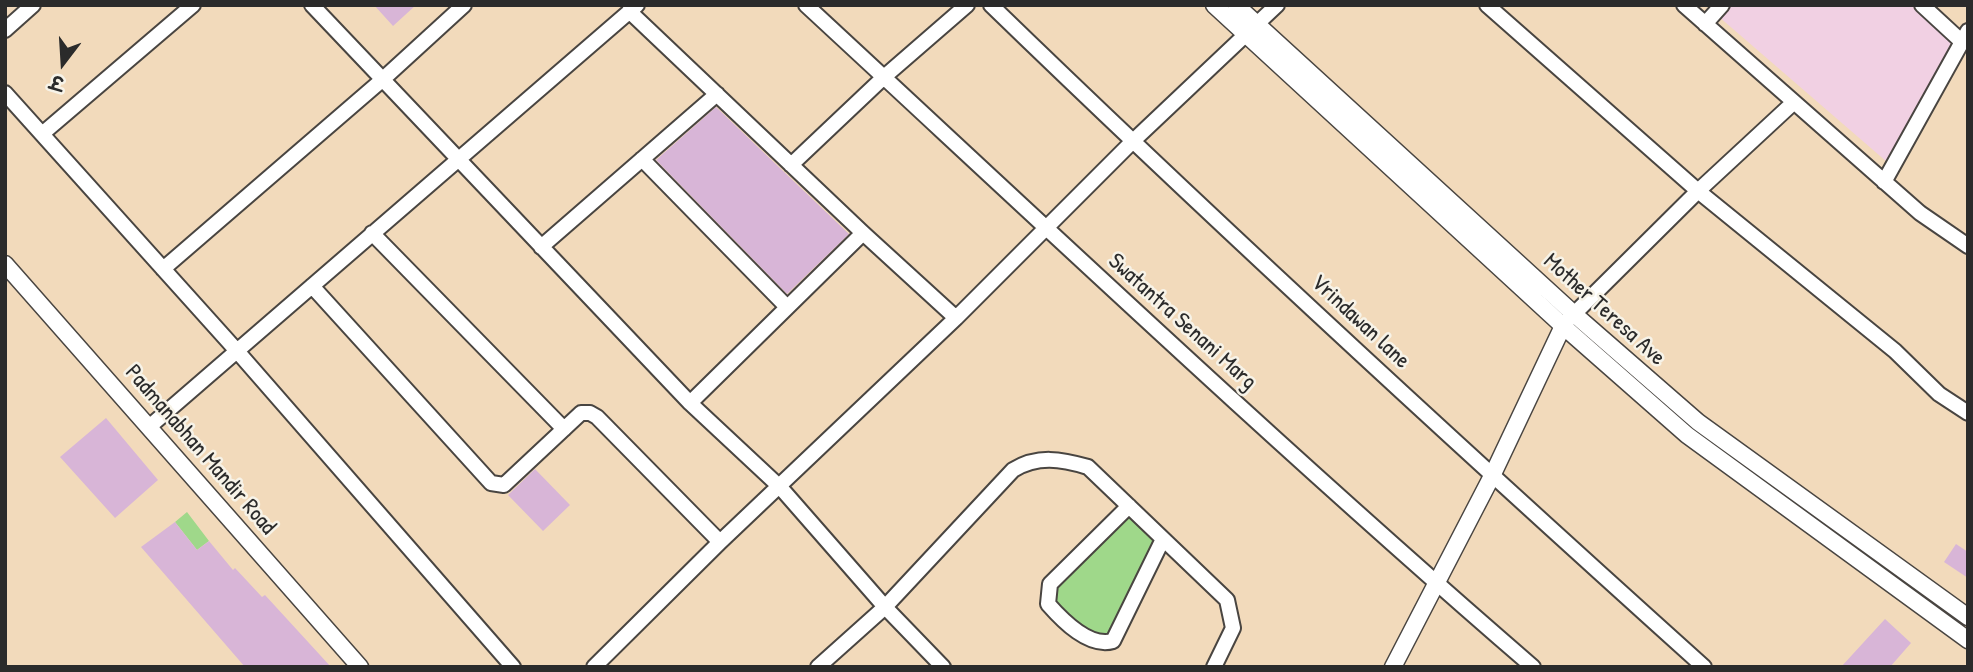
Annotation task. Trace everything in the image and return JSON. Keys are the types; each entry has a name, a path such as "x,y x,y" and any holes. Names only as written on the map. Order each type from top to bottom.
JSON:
{"street":[{"path":"5,30 33,5"},
{"path":"42,134 193,5"},
{"path":"312,5 690,403 780,487 885,607 943,667"},
{"path":"163,269 382,80 464,5"},
{"name":"Swatantra Senani Marg","path":"806,5 1046,230 1436,583 1533,667"},
{"path":"791,165 884,77 967,5"},
{"name":"Vrindawan lane","path":"991,5 1132,142 1492,476 1704,667"},
{"path":"1214,5 1251,29 1569,320 1687,435 1968,640"},
{"path":"1236,5 1251,29"},
{"path":"594,667 720,542 956,318 1132,142 1277,5"},
{"path":"1487,5 1698,191 1895,351 1940,394 1968,413"},
{"path":"1684,5 1920,213 1968,246"},
{"path":"1705,24 1722,5"},
{"path":"1884,182 1965,36 1922,5"},
{"path":"149,427 633,8 717,94 956,318"},
{"path":"5,93 237,351 513,667"},
{"path":"541,247 717,94"},
{"path":"1393,667 1569,320 1698,191 1793,103"},
{"path":"642,159 788,307"},
{"path":"372,233 564,429"},
{"path":"690,403 863,233"},
{"name":"Padmanabhan Mandir Road","path":"5,264 360,667"},
{"path":"312,286 491,483 504,485 580,413 590,413 720,542"},
{"name":"Mother Teresa Ave","path":"1569,320 1698,422 1968,617"},
{"path":"818,667 885,607 1013,470 1025,463 1064,460 1088,467 1227,600 1233,628 1214,667"},
{"path":"1129,506 1050,584 1048,604 1063,621 1098,643 1113,641 1163,539"}],"shaded area":[{"path":"1728,5 1913,5 1954,42 1887,162 1718,16"}],"green space":[{"path":"1129,509 1161,539 1106,641 1065,618 1053,605 1053,585"},
{"path":"187,512 209,541 197,550 175,522"}],"building":[{"path":"374,5 416,5 393,26"},
{"path":"716,107 849,234 787,294 656,160"},
{"path":"106,418 158,480 115,518 60,457"},
{"path":"535,469 570,505 543,531 508,495"},
{"path":"175,522 197,550 209,541 233,570 235,568 262,597 265,595 331,667 245,667 141,547"},
{"path":"1956,544 1968,552 1968,578 1944,562"},
{"path":"1885,619 1911,643 1890,667 1841,667"}]}
